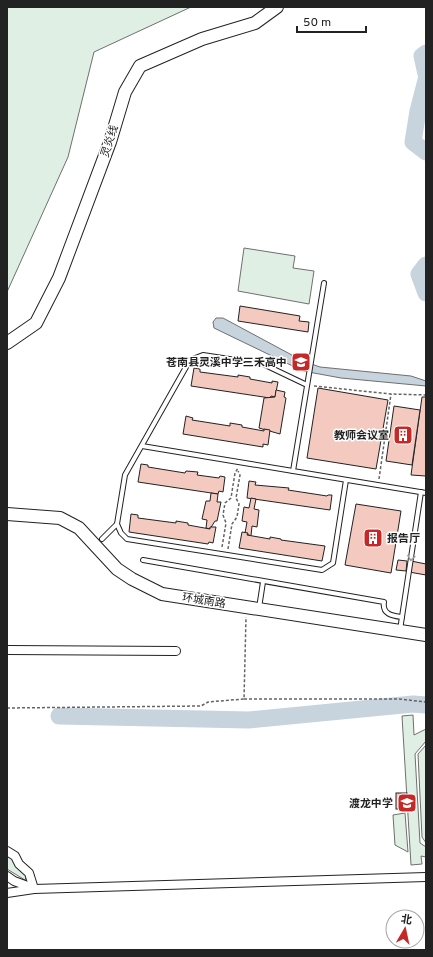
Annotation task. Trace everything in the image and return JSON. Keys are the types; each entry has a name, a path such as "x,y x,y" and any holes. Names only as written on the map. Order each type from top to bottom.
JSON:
{"street":[{"name":"灵炎线","path":"7,343 36,323 60,278 110,142 125,92 140,66 202,39 255,23 277,7"},
{"name":"环城南路","path":"7,514 60,518 79,528 117,569 132,579 162,594 426,635"},
{"path":"7,650 176,651"},
{"path":"7,851 15,856 20,864 29,873 34,889"},
{"path":"7,876 14,881 34,889"},
{"path":"7,893 34,889 426,876"}],"lane":[{"path":"293,471 324,283"},
{"path":"307,384 263,364 203,355 193,357 125,475 117,524 121,533 127,539 318,570 328,567 333,563 346,480"},
{"path":"142,446 426,493"},
{"path":"400,631 421,492"},
{"path":"102,539 117,524"},
{"path":"143,560 384,602 383,606 386,612 394,616 402,617"},
{"path":"259,609 263,582"}],"path":[{"path":"307,384 391,394 426,395"},
{"path":"378,485 391,394"},
{"path":"227,555 232,524 237,517 239,504 236,498 240,475 238,470 239,462"},
{"path":"231,498 235,473 238,470"},
{"path":"221,554 226,523 223,515 225,503 231,498 236,498"},
{"path":"226,523 232,524"},
{"path":"244,700 246,607"},
{"path":"7,708 201,706 208,702 244,700 399,699 426,702"}],"green space":[{"path":"7,7 191,7 94,52 68,157 7,292"},
{"path":"244,248 295,256 293,268 314,271 309,304 238,291"},
{"path":"413,715 414,735 426,729 426,741 415,754 420,843 426,847 426,857 421,856 422,864 411,865 402,716"},
{"path":"426,745 426,843 422,837 418,754"},
{"path":"405,813 408,852 395,845 393,815"},
{"path":"7,854 11,855 27,875 25,880 7,869"}],"shaded area":[{"path":"216,318 223,318 303,361 320,367 411,376 426,381 426,386 341,378 303,371 214,328 213,322"}],"building":[{"path":"240,306 300,316 299,321 309,322 308,332 238,321"},
{"path":"194,368 200,369 200,372 238,377 238,375 272,383 272,381 278,382 275,397 271,396 270,398 191,386"},
{"path":"318,388 388,400 376,469 307,458"},
{"path":"276,390 285,392 284,397 286,398 280,434 259,428 264,398 275,397"},
{"path":"422,397 426,397 426,476 411,475"},
{"name":"教师会议室","path":"394,406 420,410 412,465 386,461"},
{"path":"186,416 193,418 192,420 230,426 230,423 264,431 264,429 270,430 268,445 263,444 263,447 183,434"},
{"path":"141,464 148,465 148,467 185,473 186,471 198,472 197,475 219,478 220,476 225,477 223,492 219,491 218,494 138,482"},
{"path":"249,481 256,482 255,485 289,488 288,490 327,496 332,495 330,510 247,498"},
{"path":"211,493 218,494 217,502 221,502 217,521 215,521 210,529 206,528 207,520 202,519 206,501 210,501"},
{"path":"251,498 256,499 254,509 259,510 257,527 252,526 251,536 245,533 247,522 242,521 244,507 249,508"},
{"name":"报告厅","path":"356,504 401,511 391,573 345,565"},
{"path":"131,514 138,515 138,518 176,523 176,521 210,529 210,527 216,527 213,543 209,542 208,544 129,532"},
{"path":"242,532 248,533 247,535 270,539 270,537 325,546 322,561 239,548"},
{"path":"398,560 407,561 406,571 396,570"},
{"path":"411,561 426,564 426,575 409,572"},
{"path":"396,793 407,793 407,809 396,809"}],"waterway":[{"path":"426,53 422,56 426,74"},
{"path":"426,80 418,111 413,142 426,152"},
{"path":"426,265 419,274 426,293"},
{"path":"59,716 249,720 413,704 426,705"}],"place":[{"name":"苍南县灵溪中学·三禾高中","path":"301,362"},
{"name":"教师会议室","path":"403,435"},
{"name":"报告厅","path":"373,538"},
{"name":"渡龙中学","path":"407,803"}]}
